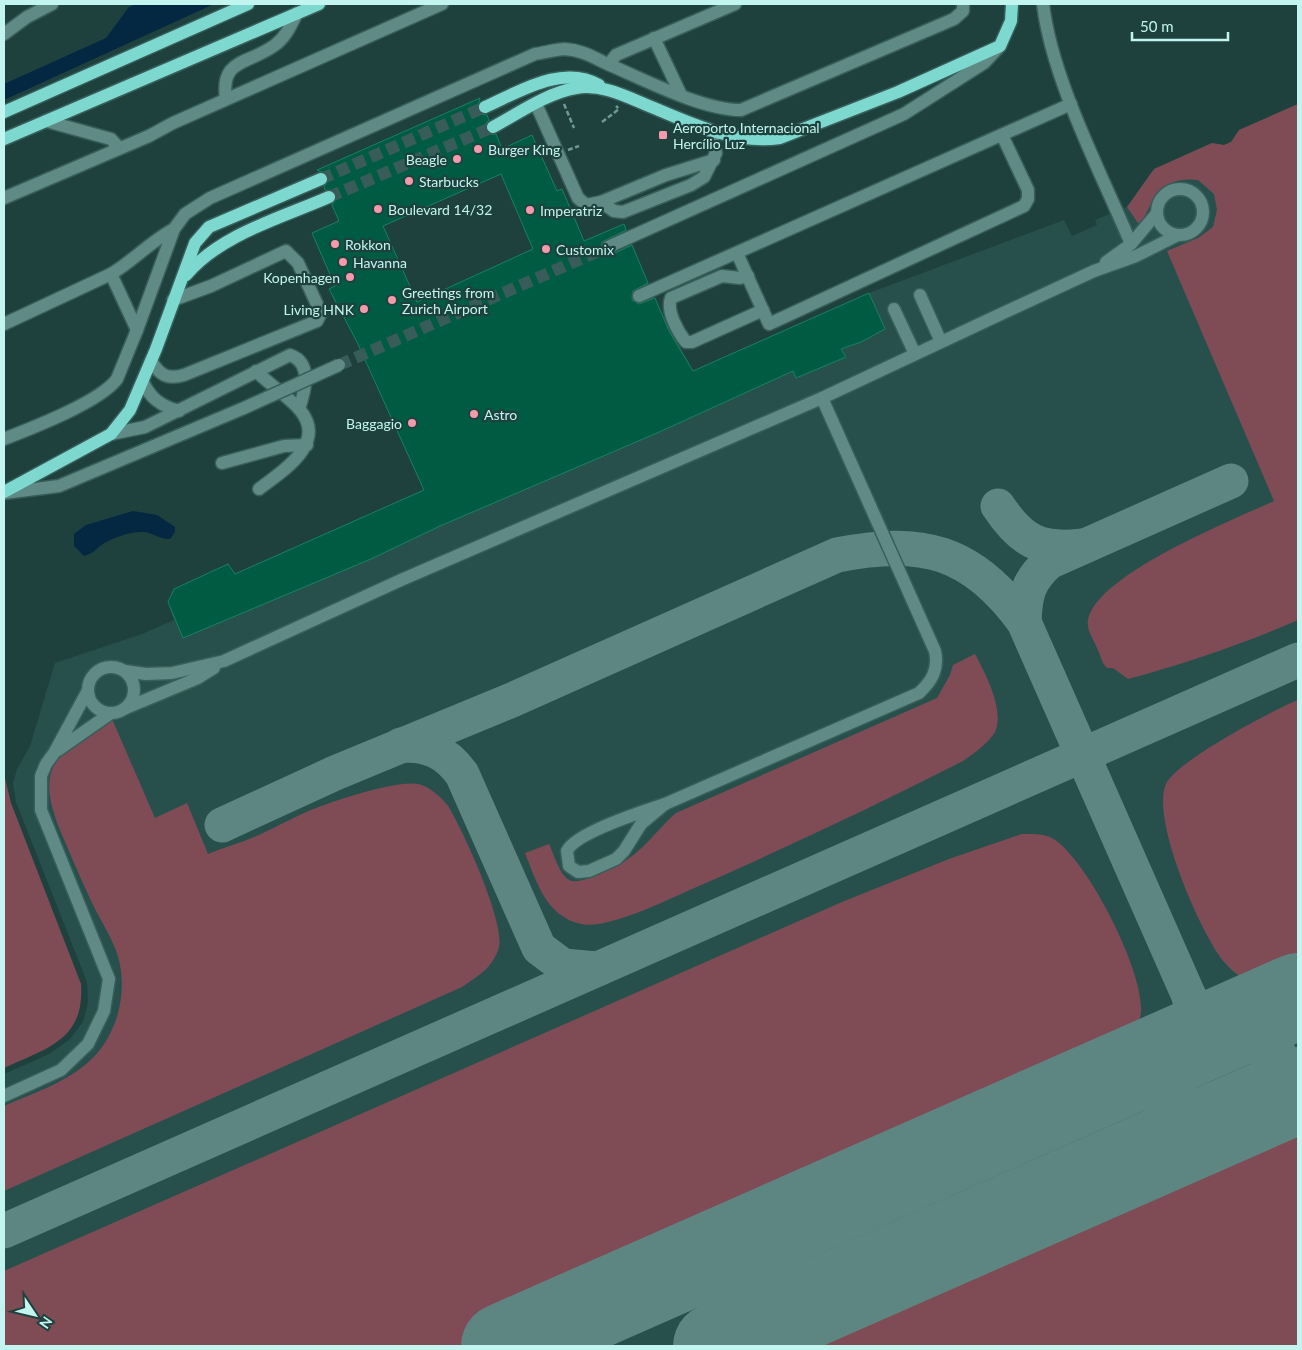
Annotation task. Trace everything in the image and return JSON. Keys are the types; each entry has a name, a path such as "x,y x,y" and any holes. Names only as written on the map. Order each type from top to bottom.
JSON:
{"main road":[{"path":"4,112 248,4"},
{"path":"4,139 319,4"},
{"path":"485,107 544,82 565,76 578,77 710,130 760,141 780,138 898,92 1000,46 1011,21 1012,4"},
{"path":"493,126 559,94 578,88 605,89"},
{"path":"4,493 111,434 130,410 151,361 195,243 209,227 321,179"},
{"path":"182,281 197,263 219,246 329,197"}],"lane":[{"path":"4,34 27,17 52,4"},
{"path":"4,198 442,4"},
{"path":"609,64 616,55 735,4"},
{"path":"4,439 75,408 111,387 117,380 174,229 185,214 210,198 535,54 564,49 597,57 681,95 734,110 751,107 954,19 963,11 963,4"},
{"path":"1043,4 1051,44 1071,104 1131,244"},
{"path":"226,99 223,83 226,74 232,68 276,44 287,33 297,13"},
{"path":"654,38 681,95"},
{"path":"608,247 904,114 984,63 1000,46"},
{"path":"536,104 578,198 586,205 602,202 666,175 714,160"},
{"path":"639,296 1071,104"},
{"path":"46,121 111,139 120,148"},
{"path":"602,202 614,212 623,212 704,177 714,160 715,146 710,130"},
{"path":"737,253 769,324 859,284 1024,206 1028,199 1028,190 1002,134"},
{"path":"87,692 89,699 98,710 118,711 198,678 224,661 401,580 822,398 1094,271 1136,256 1178,235 1191,232 1200,222 1203,210 1197,197 1181,189 1169,192 1160,201 1157,213 1131,244 1094,271"},
{"path":"1157,213 1161,225 1166,230 1178,235"},
{"path":"4,324 111,274 126,265 160,236 174,229"},
{"path":"151,361 157,371 165,377 179,377 318,321 321,317 321,313 298,263 286,251 173,300"},
{"path":"111,274 137,330"},
{"path":"748,276 740,278 722,276 671,298 669,310 682,337 686,342 692,342 763,310"},
{"path":"920,295 941,342"},
{"path":"894,308 915,354"},
{"path":"111,434 145,427 290,355 298,358 303,364 305,372 299,410"},
{"path":"4,493 59,486 244,408 339,365"},
{"path":"256,371 299,410 308,427 307,445 296,460 259,488"},
{"path":"142,382 147,392 164,407 179,411"},
{"path":"665,804 641,824 624,851 616,858 584,872 574,870 569,866 567,851 576,840 634,814 665,804 919,693 926,687 935,672 935,650 822,398"},
{"path":"222,463 284,446 307,445"},
{"path":"4,1096 61,1070 88,1044 106,1003 109,978 42,810 41,776 46,764 54,753 87,692 90,679 99,669 112,666 125,671 146,674 172,673 224,661"},
{"path":"54,753 118,711 132,699 134,687 125,671"}],"path":[{"path":"559,94 574,128"}],"shaded area":[{"path":"136,4 214,4 4,100 4,84 106,38 129,7"},
{"path":"1298,104 1298,1346 4,1346 4,1074 49,1054 69,1040 83,1022 88,1003 87,982 16,802 13,783 17,769 30,746 55,663 142,634 174,620 168,602 174,589 228,564 235,574 424,490 584,241 624,224 655,300 693,371 869,293 1064,220 1072,236 1097,225 1095,220 1127,207 1154,169 1212,143 1224,145 1231,142 1239,130"},
{"path":"1298,104 1298,620 1214,652 1128,679 1113,668 1105,666 1091,635 1088,620 1097,602 1115,585 1140,567 1169,550 1274,501 1167,251 1198,238 1213,227 1217,210 1214,194 1198,180 1176,181 1168,184 1156,196 1142,222 1138,223 1127,207 1154,169 1212,143 1224,145 1231,142 1239,130"},
{"path":"133,511 157,515 175,527 175,532 170,539 144,532 128,534 107,541 93,552 84,556 74,546 74,534 86,525"},
{"path":"975,654 984,671 996,703 997,723 995,732 989,740 963,761 795,843 637,913 606,923 581,924 559,914 544,897 525,853 549,844 560,869 569,880 584,880 594,877 633,855 676,813 937,698 950,675 953,665"},
{"path":"1298,700 1298,980 1279,986 1269,986 1250,981 1233,971 1216,950 1204,929 1180,875 1171,847 1165,820 1163,798 1167,782 1190,761 1228,736"},
{"path":"112,719 155,818 187,803 208,854 255,837 309,811 352,796 396,785 418,784 430,789 448,806 472,855 496,918 499,947 489,966 462,987 4,1191 4,1106 56,1083 85,1065 106,1041 118,1012 122,979 120,963 115,948 89,897 59,827 51,802 49,785 53,767 66,749 84,735"},
{"path":"4,774 11,803 81,984 81,1003 77,1018 70,1030 60,1040 4,1068"},
{"path":"1022,834 1048,836 1069,852 1098,894 1124,946 1134,971 1140,994 1141,1012 1138,1026 1132,1039 1113,1060 465,1346 4,1346 4,1271 842,902 949,859"},
{"path":"1298,1105 1298,1346 752,1346"}],"building":[{"path":"480,98 477,110 481,114 487,115 489,120 486,123 486,130 489,134 496,134 502,149 532,135 557,191 562,189 584,241 624,224 626,230 602,242 601,251 611,255 632,245 648,283 633,291 632,300 639,304 655,298 669,331 693,371 869,293 885,329 861,342 841,349 846,357 796,378 793,371 657,433 440,526 371,559 183,638 168,602 174,589 228,564 235,574 424,490 357,342 329,289 335,286 312,233 339,221 332,205 337,198 334,191 325,190 324,187 329,180 328,175 317,170","holes":["501,174 533,249 417,302 383,226"]}],"taxiway":[{"path":"1024,622 1025,603 1029,589 1036,575 1049,562 1231,481"},
{"path":"998,506 1015,528 1033,541 1054,547 1081,546"},
{"path":"222,825 335,773 512,700 837,555 894,548 919,550 942,555 964,565 985,579 1024,622 1188,994 1195,1026 1192,1054 1180,1081 1162,1107"},
{"path":"4,1231 1298,660"},
{"path":"401,745 420,746 436,751 450,760 462,774 539,948 563,966 597,969"},
{"path":"1190,998 1208,1021 1218,1029 1241,1041 1280,1055"}],"runway":[{"path":"504,1346 1298,996"},
{"path":"716,1346 1298,1090"}],"tunnel":[{"path":"321,179 485,107"},
{"path":"329,197 493,127"},
{"path":"339,365 608,247"}],"place":[{"name":"Aeroporto Internacional Hercílio Luz","path":"663,135"},
{"name":"Burger King","path":"478,149"},
{"name":"Beagle","path":"457,159"},
{"name":"Starbucks","path":"409,181"},
{"name":"Boulevard 14/32","path":"378,209"},
{"name":"Imperatriz","path":"530,210"},
{"name":"Rokkon","path":"335,244"},
{"name":"Customix","path":"546,249"},
{"name":"Havanna","path":"343,262"},
{"name":"Kopenhagen","path":"350,277"},
{"name":"Greetings from Zurich Airport","path":"392,300"},
{"name":"Living HNK","path":"364,309"},
{"name":"Astro","path":"474,414"},
{"name":"Baggagio","path":"412,423"}]}
